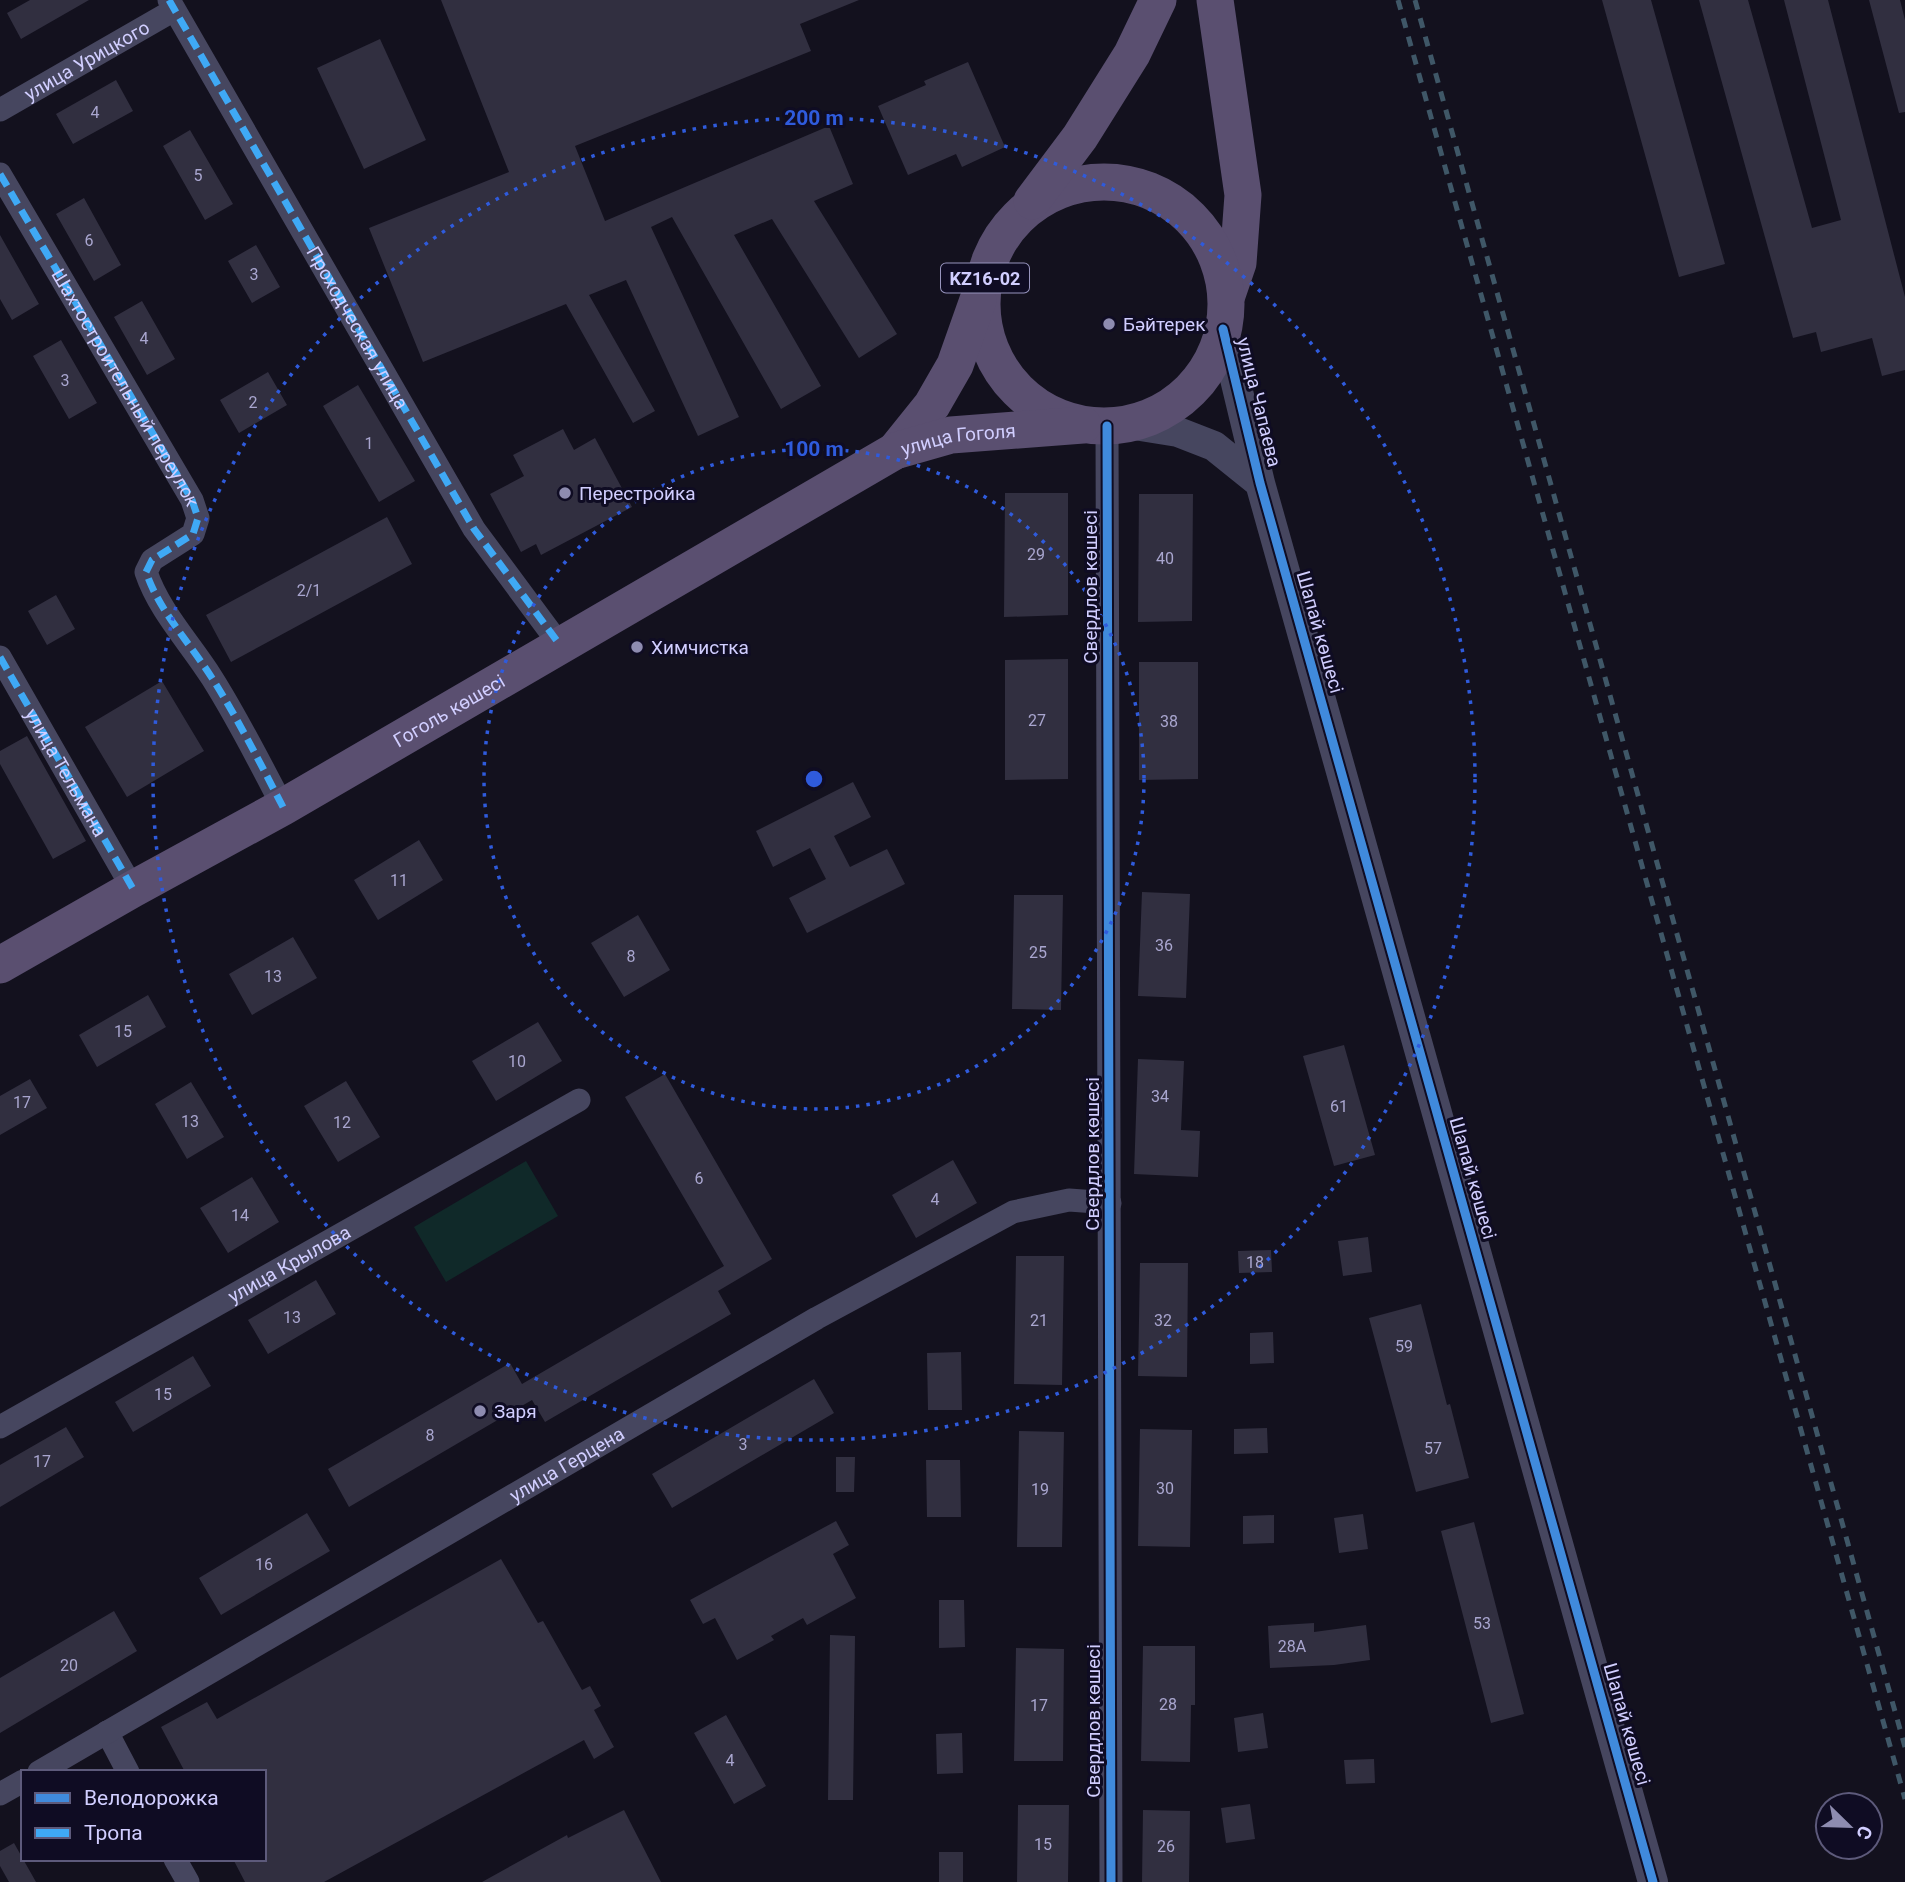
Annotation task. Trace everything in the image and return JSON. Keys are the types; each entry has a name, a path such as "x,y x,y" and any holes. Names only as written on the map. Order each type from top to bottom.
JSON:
{"main road":[{"name":"KZ16-02","path":"1106,425 1061,418 1040,408 1021,394 1005,377 993,357 985,335 982,288 996,245 1080,136 1132,54 1158,0"},
{"path":"1106,425 1151,417 1172,405 1190,390 1205,372 1216,351 1238,263 1243,195 1214,0"},
{"name":"KZ16-02","path":"1025,210 1044,196 1066,187 1090,182 1114,181 1159,194 1180,207 1203,232 1219,262 1225,312"},
{"name":"улица Гоголя","path":"895,451 932,405 955,365 982,288"},
{"name":"улица Гоголя","path":"895,451 951,435 1106,425"},
{"name":"Гоголь көшесі","path":"0,965 133,888 283,807 895,451"}],"street":[{"name":"улица Урицкого","path":"0,110 171,5"},
{"name":"Проходческая улица","path":"171,5 474,529 560,645"},
{"name":"Шахтостроительный переулок","path":"0,174 192,500 198,518 193,534 152,559 146,572 150,585 189,649 211,676 283,807"},
{"name":"улица Чапаева","path":"1225,312 1260,483"},
{"name":"улица Чапаева","path":"1106,425 1178,432 1214,446 1260,483"},
{"name":"Свердлов көшесі","path":"1106,425 1111,1882"},
{"name":"Шапай көшесі","path":"1260,483 1653,1882"},
{"name":"улица Тельмана","path":"0,657 133,888"},
{"name":"улица Крылова","path":"0,1427 579,1100"},
{"name":"улица Герцена","path":"41,1770 817,1318 1013,1212 1069,1200 1110,1203"},
{"path":"107,1732 127,1770"},
{"path":"0,1794 21,1782"},
{"path":"176,1861 188,1882"}],"green space":[{"path":"526,1161 558,1216 446,1282 414,1227"}],"building":[{"path":"30,0 89,0 21,39 7,13"},
{"path":"441,0 859,0 800,24 811,51 575,146 605,221 829,126 853,184 814,201 897,334 859,358 772,219 734,235 821,386 781,409 672,217 651,227 739,417 698,436 626,280 589,295 655,411 633,423 566,304 423,362 369,228 509,172"},
{"path":"1602,0 1651,0 1725,264 1679,277"},
{"path":"1699,0 1748,0 1812,228 1841,220 1784,0 1828,0 1905,297 1905,370 1882,376 1872,338 1821,352 1816,332 1793,338"},
{"path":"1869,0 1900,0 1905,20 1905,112 1899,113"},
{"path":"380,39 426,140 364,169 317,68"},
{"path":"968,62 1005,147 962,167 956,154 908,175 878,106 926,85 924,81"},
{"path":"116,80 133,111 73,144 56,114"},
{"path":"190,130 233,204 205,220 163,146"},
{"path":"84,198 121,265 94,281 56,214"},
{"path":"0,235 39,304 12,320 0,299"},
{"path":"256,245 280,287 252,303 228,261"},
{"path":"142,301 175,359 147,375 114,317"},
{"path":"61,340 97,403 69,419 33,356"},
{"path":"268,372 287,405 239,433 220,400"},
{"path":"358,385 415,481 379,502 323,406"},
{"path":"563,429 574,450 595,438 632,507 541,555 536,544 521,552 490,494 524,476 513,455"},
{"path":"1005,493 1068,493 1068,615 1004,617"},
{"path":"1139,494 1193,494 1192,621 1138,622"},
{"path":"387,517 412,564 231,662 206,615"},
{"path":"56,595 75,629 47,645 28,611"},
{"path":"1068,659 1068,779 1005,780 1005,660"},
{"path":"1139,662 1198,662 1198,779 1139,780"},
{"path":"162,681 204,751 127,797 85,727"},
{"path":"27,736 86,841 53,859 0,764 0,751"},
{"path":"853,782 871,817 834,836 850,867 887,849 905,884 807,933 789,898 826,879 810,848 773,867 756,831"},
{"path":"419,840 443,880 378,920 354,880"},
{"path":"1142,892 1190,894 1186,998 1138,996"},
{"path":"1014,895 1063,895 1061,1010 1012,1009"},
{"path":"638,915 670,970 624,997 591,943"},
{"path":"293,937 317,978 252,1015 229,974"},
{"path":"148,995 166,1027 97,1067 79,1035"},
{"path":"538,1022 562,1061 496,1101 472,1061"},
{"path":"1344,1045 1375,1155 1334,1166 1303,1056"},
{"path":"1138,1059 1184,1061 1181,1130 1200,1131 1198,1177 1134,1174"},
{"path":"665,1074 772,1259 718,1291 731,1314 545,1422 532,1400 349,1507 328,1469 510,1363 522,1384 724,1266 625,1097"},
{"path":"30,1079 47,1108 0,1135 0,1096"},
{"path":"346,1081 380,1137 338,1162 304,1106"},
{"path":"191,1082 224,1137 187,1159 155,1104"},
{"path":"953,1160 977,1203 916,1238 892,1195"},
{"path":"252,1177 279,1222 228,1253 200,1208"},
{"path":"1368,1237 1372,1272 1343,1276 1338,1241"},
{"path":"1271,1250 1272,1272 1239,1273 1238,1251"},
{"path":"1016,1256 1064,1256 1062,1385 1014,1384"},
{"path":"1140,1263 1188,1263 1187,1377 1138,1376"},
{"path":"316,1280 336,1314 268,1354 248,1320"},
{"path":"1421,1304 1469,1478 1416,1492 1369,1318"},
{"path":"1273,1332 1274,1363 1250,1364 1250,1333"},
{"path":"961,1352 962,1410 928,1410 927,1353"},
{"path":"193,1356 211,1386 133,1432 115,1402"},
{"path":"814,1379 834,1413 672,1508 652,1474"},
{"path":"66,1427 84,1457 0,1507 0,1465"},
{"path":"1267,1428 1268,1453 1234,1454 1234,1429"},
{"path":"1140,1429 1192,1430 1190,1547 1138,1546"},
{"path":"1019,1431 1064,1432 1062,1547 1017,1547"},
{"path":"836,1457 855,1457 854,1492 836,1492"},
{"path":"926,1460 960,1460 961,1517 927,1517"},
{"path":"307,1513 330,1551 221,1615 199,1578"},
{"path":"1363,1514 1368,1549 1339,1553 1334,1518"},
{"path":"1274,1515 1274,1543 1243,1544 1243,1516"},
{"path":"836,1521 849,1545 833,1554 856,1598 807,1625 803,1618 771,1636 774,1640 737,1660 715,1618 703,1624 690,1600"},
{"path":"1474,1522 1524,1714 1491,1723 1441,1531"},
{"path":"501,1559 538,1623 543,1621 582,1690 590,1686 601,1706 594,1710 614,1747 594,1759 584,1740 324,1882 245,1882 234,1861 266,1861 266,1770 184,1770 161,1727 207,1702 217,1719"},
{"path":"939,1600 964,1600 965,1647 939,1648"},
{"path":"114,1611 137,1651 0,1733 0,1678"},
{"path":"1314,1623 1314,1632 1366,1625 1370,1660 1334,1665 1270,1668 1268,1626"},
{"path":"830,1635 855,1636 853,1800 828,1800"},
{"path":"1143,1646 1195,1646 1195,1705 1191,1705 1190,1762 1141,1761"},
{"path":"1016,1648 1064,1649 1063,1761 1014,1761"},
{"path":"1263,1713 1268,1748 1238,1752 1234,1718"},
{"path":"726,1715 766,1786 734,1804 694,1733"},
{"path":"962,1733 963,1773 937,1774 936,1734"},
{"path":"1374,1759 1375,1783 1346,1784 1344,1760"},
{"path":"1250,1804 1255,1839 1226,1843 1221,1808"},
{"path":"1018,1805 1069,1805 1068,1882 1017,1882"},
{"path":"624,1810 661,1882 482,1882 567,1835 568,1838"},
{"path":"1143,1810 1190,1811 1189,1882 1142,1882"},
{"path":"14,1843 21,1861 24,1861 36,1882 9,1882 0,1866 0,1851"},
{"path":"939,1852 963,1852 963,1882 939,1882"}],"railway":[{"path":"1398,0 1905,1799"},
{"path":"1415,0 1905,1747"}],"marked path":[{"path":"169,0 474,529 560,645"},
{"path":"0,174 192,500 198,518 193,534 152,560 146,572 167,613 231,709 283,807"},
{"path":"0,657 133,889"}],"cycle path":[{"path":"1223,329 1260,483 1653,1882"},
{"path":"1107,426 1111,1882"}],"place":[{"name":"Бәйтерек","path":"1109,324"},
{"name":"Перестройка","path":"565,493"},
{"name":"Химчистка","path":"637,647"},
{"name":"Заря","path":"480,1411"}]}
